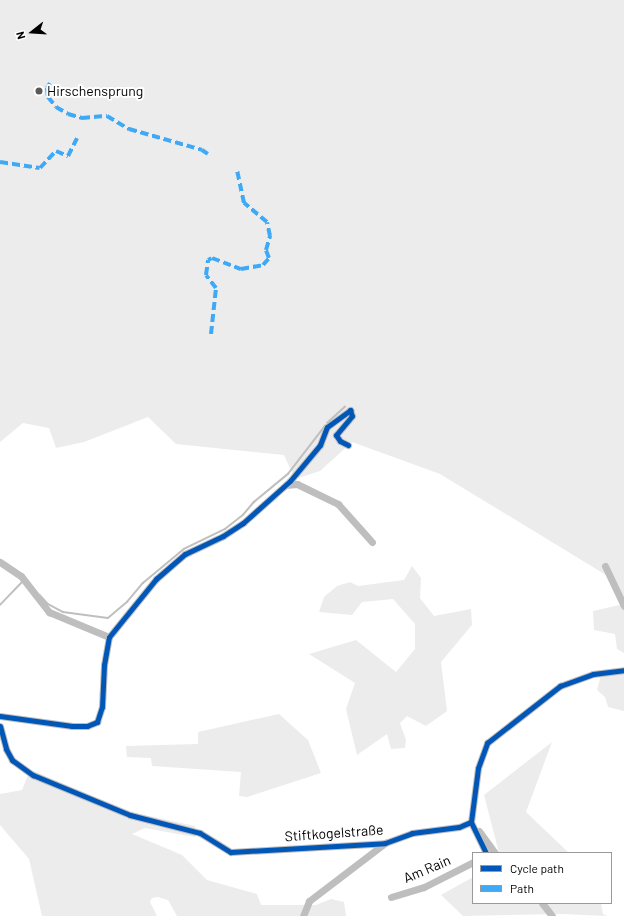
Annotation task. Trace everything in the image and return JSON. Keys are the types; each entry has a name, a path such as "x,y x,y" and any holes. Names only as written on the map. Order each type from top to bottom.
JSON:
{"street":[{"path":"0,716 72,726 94,724 100,717 102,707 106,646 109,637 149,587 170,566 193,549 234,530 286,485 320,445 328,427 350,410 352,416 336,435 340,441 348,445"},
{"path":"286,485 297,484 338,504 372,542"},
{"path":"0,562 21,576 49,612 101,635 109,637"},
{"path":"605,566 624,606"},
{"path":"101,635 106,646"},
{"path":"486,852 471,822 478,768 487,743 560,686 593,674 624,670"},
{"name":"Stiftkogelstraße","path":"0,726 6,749 12,760 33,775 130,815 200,833 231,852 385,843 412,833 458,827 471,822"},
{"path":"471,822 494,852"},
{"name":"Stiftkogelstraße","path":"303,916 310,901 385,843"},
{"name":"Am Rain","path":"391,897 424,887 472,863"},
{"path":"543,904 552,916"}],"shaded area":[{"path":"0,0 624,0 624,601 606,575 440,474 352,442 320,471 295,479 284,455 176,444 148,417 84,442 56,448 49,428 23,423 0,442"},
{"path":"412,566 421,578 420,598 434,616 471,609 472,625 441,662 447,711 426,726 407,716 400,723 406,740 405,748 391,749 387,734 357,755 346,709 355,683 309,654 356,640 396,672 415,649 415,624 393,599 362,602 352,615 319,612 324,597 337,586 350,582 358,586 404,580"},
{"path":"624,604 624,653 617,649 615,634 594,630 593,611"},
{"path":"624,672 624,711 608,707 605,697 597,690 601,675"},
{"path":"279,714 308,740 321,773 247,797 239,796 241,772 152,766 151,758 127,757 126,746 198,744 198,732"},
{"path":"552,742 526,812 568,852 499,852 484,795"},
{"path":"30,770 126,811 195,826 195,837 145,828 132,834 182,855 207,880 257,894 261,905 316,905 331,899 344,902 346,916 177,916 168,900 158,897 152,898 150,902 157,916 42,916 29,859 0,825 0,794 22,790"},
{"path":"472,878 472,904 601,904 603,914 607,916 562,914 463,916 441,895"}],"waterway":[{"path":"327,423 345,407"},
{"path":"40,595 48,604 63,612 108,618 127,602 143,583 184,549 225,529 243,515 254,502 288,474 325,426"},
{"path":"0,605 22,582"}],"marked path":[{"path":"50,83 47,88 48,97 56,107 68,114 82,118 107,116 129,129 202,150 208,154"},
{"path":"0,162 40,168 56,151 68,156 77,138"},
{"path":"211,334 216,288 206,275 208,260 212,258 241,269 263,265 269,258 266,250 270,236 267,222 244,203 237,170"}],"cycle path":[{"path":"0,716 72,726 87,726 97,722 102,707 104,665 109,637 156,579 185,554 223,536 243,523 290,481 320,445 327,427 350,410 352,416 336,435 340,441 348,445"},
{"path":"486,852 471,822 478,768 487,743 560,686 593,674 624,670"},
{"path":"0,726 6,749 12,760 33,775 130,815 200,833 231,852 385,843 412,833 459,827 471,822"}],"place":[{"name":"Hirschensprung","path":"39,91"}]}
